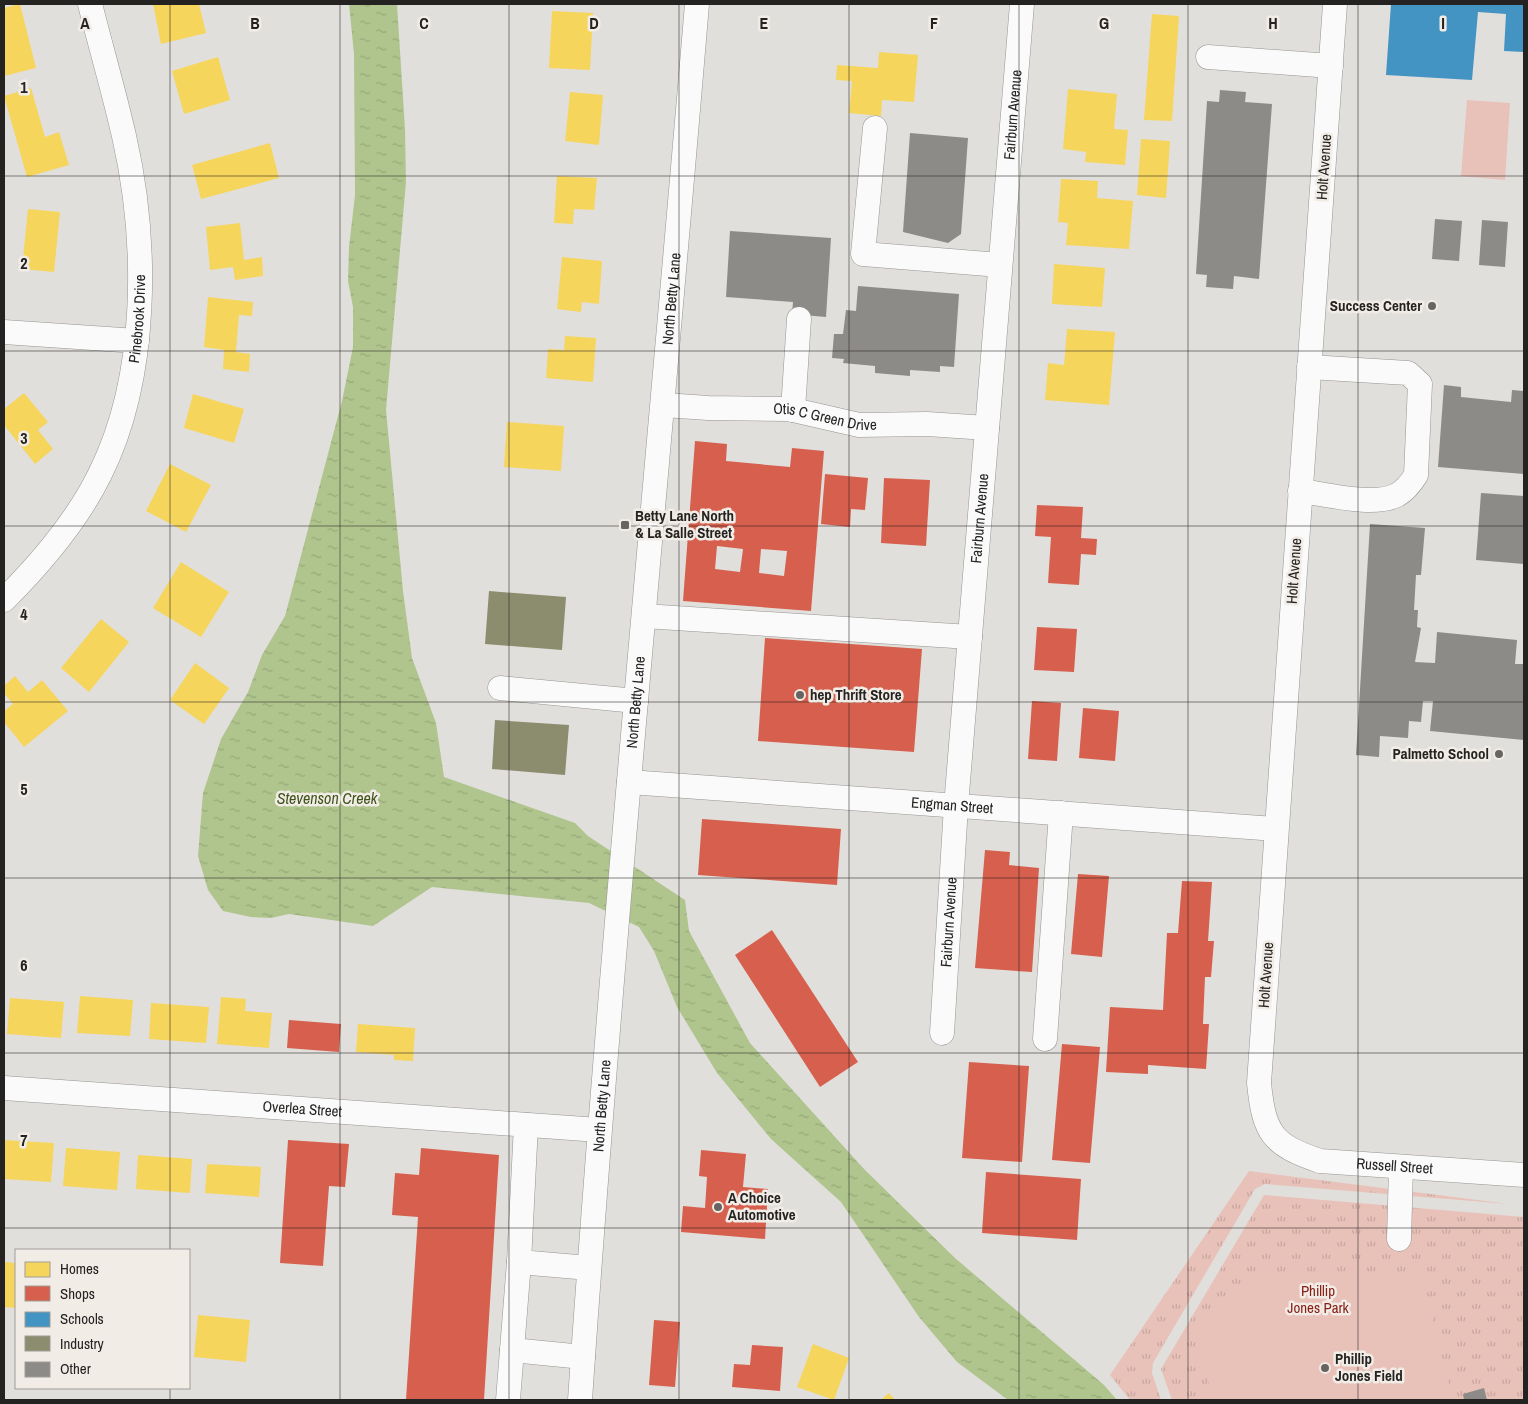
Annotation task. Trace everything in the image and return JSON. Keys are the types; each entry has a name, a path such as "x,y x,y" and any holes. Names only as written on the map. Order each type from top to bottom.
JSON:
{"street":[{"name":"Pinebrook Drive","path":"4,600 29,575 64,531 100,474 127,401 137,341 139,273 134,196 124,137 90,4"},
{"name":"North Betty Lane","path":"580,1400 599,1130 624,829 664,405 697,4"},
{"name":"Fairburn Avenue","path":"942,1033 956,806 1022,4"},
{"name":"Holt Avenue","path":"1272,1136 1262,1113 1259,1083 1336,4"},
{"path":"1208,57 1331,66"},
{"path":"875,128 863,254 1000,265"},
{"path":"793,410 799,319"},
{"path":"4,332 137,341"},
{"path":"1300,491 1355,498 1382,499 1397,495 1409,487 1416,475 1420,384 1408,373 1309,367"},
{"name":"Otis C Green Drive","path":"664,405 793,410 859,425 927,424 987,428"},
{"path":"644,616 970,637"},
{"path":"500,688 636,701"},
{"name":"Engman Street","path":"629,782 1276,829"},
{"path":"1045,1039 1062,813"},
{"name":"Overlea Street","path":"4,1088 599,1130"},
{"path":"508,1400 519,1262 526,1125"},
{"name":"Russell Street","path":"1272,1136 1293,1152 1320,1161 1524,1175"},
{"path":"1399,1239 1401,1167"},
{"path":"519,1262 589,1268"},
{"path":"512,1350 583,1356"}],"green space":[{"path":"1467,100 1510,103 1505,180 1461,176"},
{"path":"1249,1171 1509,1204 1265,1184 1255,1189 1153,1363 1152,1373 1161,1400 1130,1400 1110,1375"},
{"name":"Phillip Jones Park","path":"1264,1195 1524,1217 1524,1400 1172,1400 1161,1369"},
{"name":"Phillip Jones Field","path":"1250,1272 1421,1274 1453,1400 1213,1400 1197,1336"}],"water":[{"name":"Stevenson Creek","path":"349,4 397,4 405,129 406,182 386,410 403,591 412,658 436,723 444,777 575,823 588,836 685,900 689,931 750,1043 864,1169 955,1258 1104,1385 1117,1400 1008,1400 957,1362 919,1317 841,1202 771,1139 717,1073 677,1007 654,951 639,927 589,903 432,887 373,926 289,914 271,918 251,917 223,911 208,890 198,856 203,793 221,739 248,692 262,655 285,616 342,401 353,347 353,307 348,281 349,247 355,195 354,54"}],"building: Homes":[{"path":"20,4 36,68 4,76 4,8"},
{"path":"153,4 199,4 206,33 161,44"},
{"path":"552,11 593,13 590,70 549,68"},
{"path":"1152,14 1179,16 1172,121 1144,120"},
{"path":"879,52 918,55 914,102 882,100 881,116 849,113 852,81 836,80 837,65 878,68"},
{"path":"218,57 230,100 184,114 172,71"},
{"path":"31,88 45,137 59,132 69,165 27,177 4,96"},
{"path":"1068,89 1117,94 1114,129 1128,130 1125,165 1085,162 1086,152 1063,149"},
{"path":"570,92 603,95 599,145 565,141"},
{"path":"1141,139 1170,141 1166,198 1137,195"},
{"path":"270,143 279,178 201,199 192,165"},
{"path":"557,176 597,178 594,210 574,209 573,224 554,223"},
{"path":"1061,179 1098,181 1097,198 1133,201 1129,249 1066,245 1068,223 1058,222"},
{"path":"28,209 60,212 54,272 22,269"},
{"path":"240,223 244,260 262,257 263,276 235,280 233,267 210,270 206,227"},
{"path":"562,257 602,261 599,304 582,302 581,312 557,309"},
{"path":"1054,264 1105,268 1102,307 1052,304"},
{"path":"208,297 253,302 252,316 239,315 236,352 250,354 249,372 223,369 224,350 204,347"},
{"path":"1067,329 1115,332 1109,405 1045,400 1048,363 1064,365"},
{"path":"565,336 596,338 593,382 546,378 548,349 564,350"},
{"path":"24,393 48,422 38,430 53,449 35,464 4,425 4,409"},
{"path":"193,394 244,409 234,443 184,428"},
{"path":"507,422 564,426 561,471 504,467"},
{"path":"170,464 211,485 186,532 146,511"},
{"path":"181,562 229,592 201,637 153,608"},
{"path":"101,619 129,642 89,692 61,668"},
{"path":"195,663 229,688 204,724 170,700"},
{"path":"15,676 28,692 42,680 68,711 24,747 4,722 4,711 13,704 4,693 4,686"},
{"path":"80,996 133,1000 130,1036 77,1033"},
{"path":"221,997 246,999 245,1011 272,1013 269,1048 217,1044"},
{"path":"10,998 64,1002 61,1038 7,1034"},
{"path":"151,1003 209,1007 206,1043 149,1039"},
{"path":"358,1024 415,1028 413,1061 394,1060 394,1055 356,1052"},
{"path":"4,1140 54,1143 51,1182 4,1179"},
{"path":"66,1148 120,1152 117,1190 63,1186"},
{"path":"138,1155 192,1159 190,1193 136,1189"},
{"path":"207,1164 261,1167 259,1197 205,1193"},
{"path":"4,1262 15,1263 15,1308 4,1307"},
{"path":"198,1315 250,1320 246,1362 194,1357"},
{"path":"813,1344 849,1358 834,1400 797,1387"},
{"path":"889,1393 895,1400 881,1400"}],"building: Shops":[{"path":"695,441 727,444 726,461 790,467 792,448 824,451 811,611 683,601","holes":["717,546 743,549 740,572 715,569","761,549 787,551 784,576 759,573"]},
{"path":"825,474 868,478 865,510 851,509 850,527 821,524"},
{"path":"884,478 930,480 926,546 881,543"},
{"path":"1037,505 1083,507 1081,538 1097,539 1096,555 1081,554 1079,585 1048,583 1051,537 1035,536"},
{"path":"1037,627 1077,629 1074,672 1034,670"},
{"path":"765,638 922,649 914,752 758,741"},
{"path":"1032,701 1061,703 1057,761 1028,759"},
{"path":"1083,708 1119,711 1115,761 1079,758"},
{"path":"702,819 841,829 837,885 698,875"},
{"path":"985,850 1010,852 1009,865 1039,868 1032,972 975,968"},
{"path":"1078,874 1109,876 1102,957 1071,954"},
{"path":"1182,881 1212,882 1208,941 1214,941 1211,977 1205,977 1203,1024 1209,1024 1206,1069 1148,1065 1148,1074 1106,1072 1110,1007 1163,1010 1167,933 1178,933"},
{"path":"772,930 858,1062 820,1087 735,955"},
{"path":"289,1020 341,1024 339,1052 287,1048"},
{"path":"1062,1044 1100,1047 1090,1163 1052,1160"},
{"path":"969,1062 1029,1066 1022,1162 962,1158"},
{"path":"288,1140 349,1144 345,1187 329,1186 323,1266 280,1263"},
{"path":"421,1148 499,1155 484,1400 406,1400 418,1217 392,1215 395,1173 419,1175"},
{"path":"701,1150 746,1154 743,1187 768,1189 765,1239 681,1232 683,1206 705,1208 707,1177 699,1176"},
{"path":"986,1172 1081,1179 1077,1240 982,1233"},
{"path":"654,1320 680,1322 675,1387 649,1385"},
{"path":"752,1345 783,1347 780,1391 732,1387 734,1364 750,1365"}],"building: Schools":[{"path":"1391,4 1524,4 1524,52 1504,51 1506,14 1478,12 1472,80 1386,75"}],"building: Industry":[{"path":"489,591 566,597 562,650 485,644"},
{"path":"495,720 569,725 565,775 492,769"}],"building: Other":[{"path":"1220,90 1246,92 1245,102 1272,104 1259,279 1234,276 1233,289 1206,287 1207,275 1196,274 1207,101 1219,102"},
{"path":"910,133 968,138 961,234 948,243 903,232"},
{"path":"1435,219 1462,221 1459,261 1432,259"},
{"path":"1482,220 1508,222 1505,267 1479,265"},
{"path":"730,231 831,238 826,317 792,314 793,302 726,297"},
{"path":"858,286 959,294 954,367 940,366 940,372 910,370 910,376 875,373 875,366 843,363 844,359 832,358 834,334 843,334 846,310 856,311"},
{"path":"1444,385 1461,387 1461,397 1511,402 1512,390 1524,391 1524,474 1438,467"},
{"path":"1481,493 1524,496 1524,564 1476,560"},
{"path":"1370,524 1425,528 1421,575 1416,575 1414,610 1418,610 1417,627 1421,628 1415,662 1435,663 1437,632 1517,640 1515,664 1524,664 1524,740 1430,731 1433,701 1423,701 1421,722 1409,721 1408,738 1380,736 1379,757 1356,755"},
{"path":"1484,1388 1487,1400 1464,1400 1463,1394"}],"place":[{"name":"Success Center","path":"1432,306"},
{"name":"Betty Lane North & La Salle Street","path":"625,525"},
{"name":"hep Thrift Store","path":"800,695"},
{"name":"Palmetto School","path":"1499,754"},
{"name":"A Choice Automotive","path":"718,1207"},
{"name":"Phillip Jones Field","path":"1325,1368"}]}
